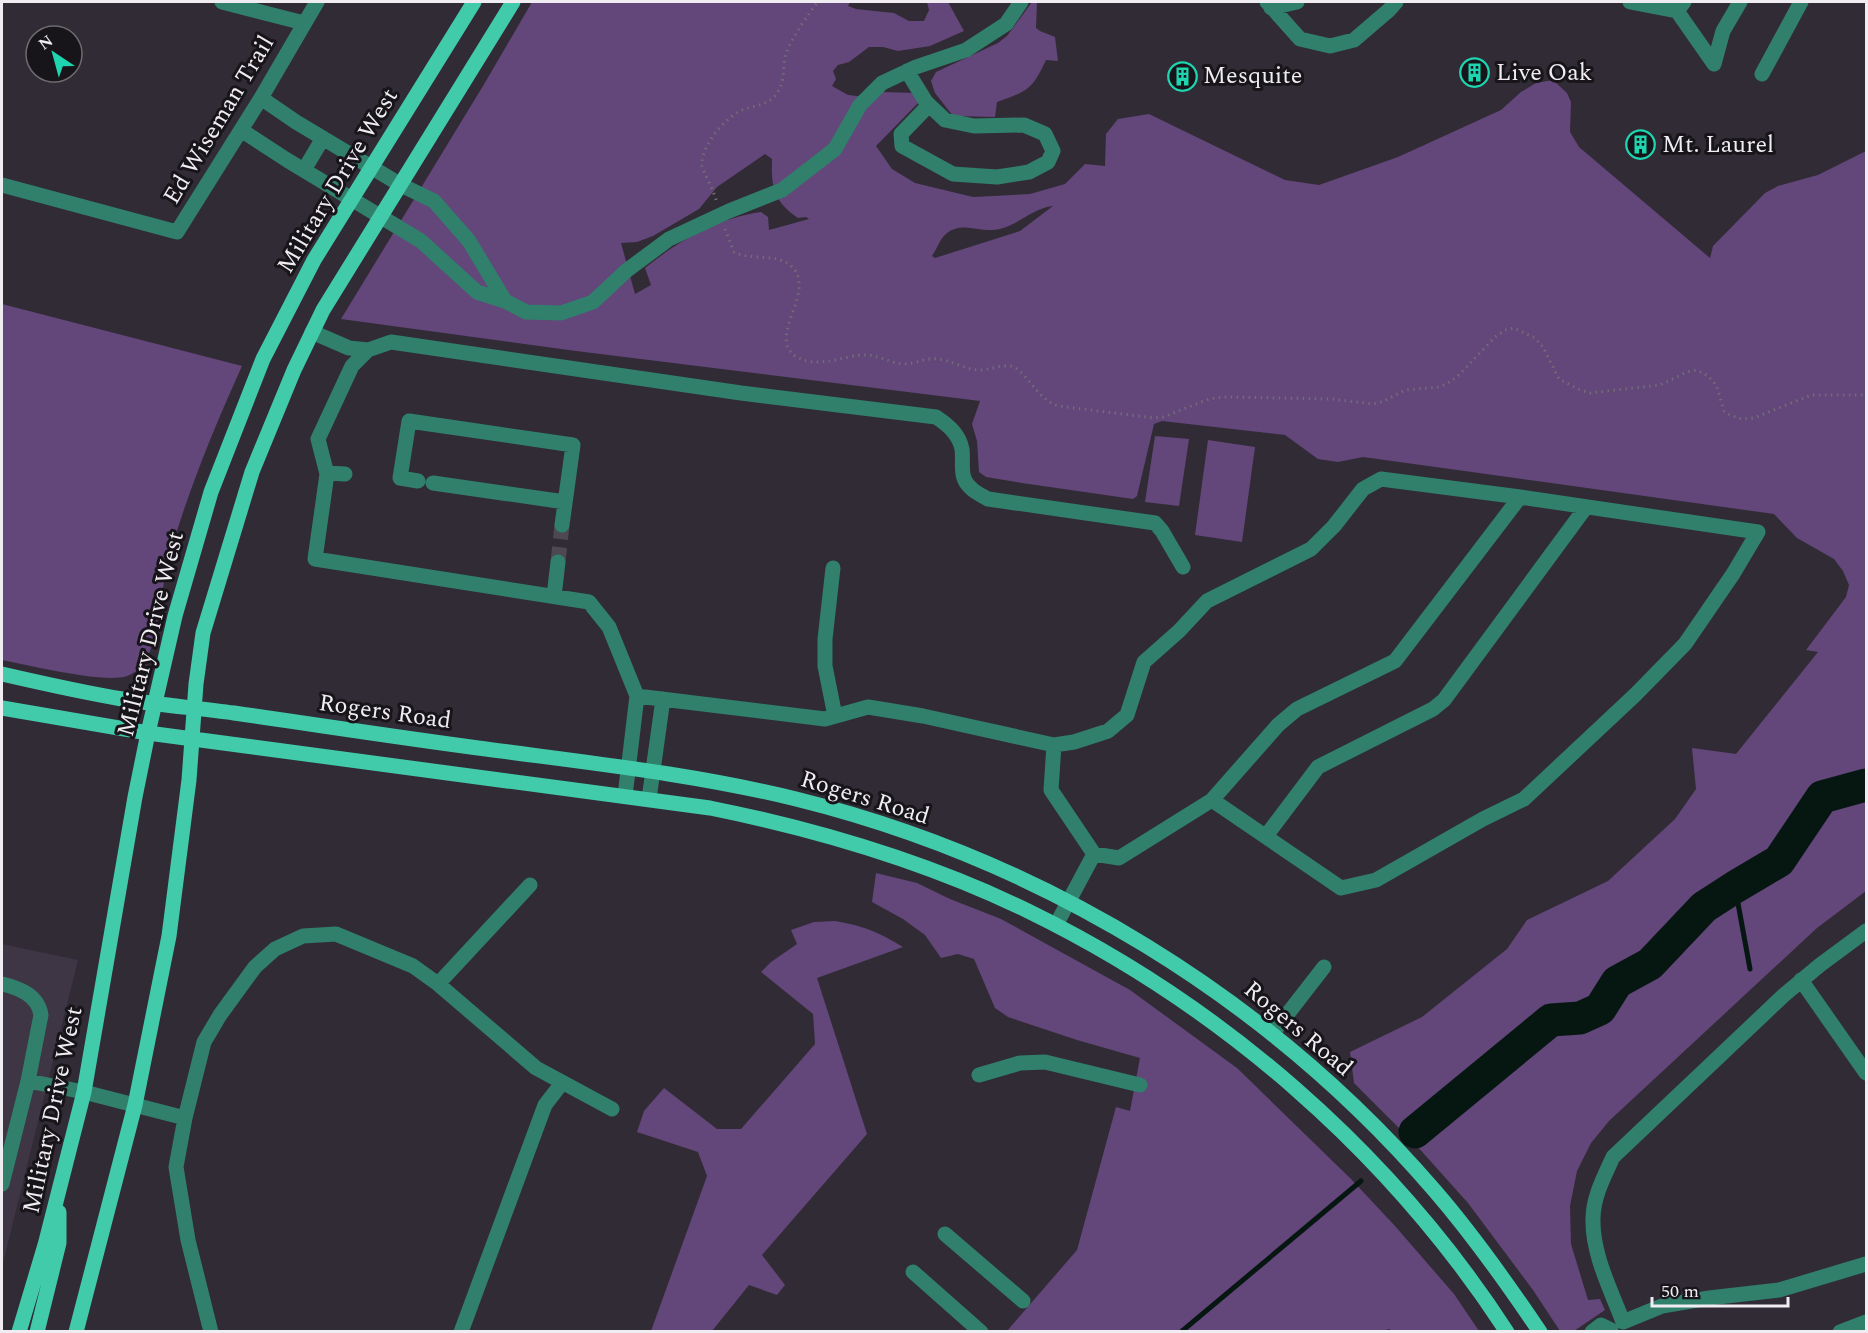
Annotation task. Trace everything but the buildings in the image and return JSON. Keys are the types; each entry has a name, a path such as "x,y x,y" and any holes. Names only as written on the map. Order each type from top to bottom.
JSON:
{"main road":[{"name":"Military Drive West","path":"19,1332 45,1245 84,1092 148,733 175,616 211,492 263,358 314,260 474,2"},
{"name":"Military Drive West","path":"76,1332 135,1105 169,936 189,780 191,738 203,633 252,472 294,370 323,310 513,2"},
{"name":"Rogers Road","path":"2,674 124,699 628,768 730,785 841,811 965,854 1113,926 1178,965 1272,1034 1350,1102 1436,1192 1507,1284 1540,1332"},
{"name":"Rogers Road","path":"2,708 148,733 649,799 742,814 845,841 970,885 1056,925 1133,970 1251,1052 1307,1099 1360,1150 1424,1220 1463,1268 1507,1332"},
{"path":"37,1332 60,1243 59,1191"}],"street":[{"path":"222,2 304,23"},
{"name":"Ed Wiseman Trail","path":"2,185 177,232 261,98 317,2"},
{"path":"241,130 421,241 477,292 505,301 526,312 561,313 593,302 626,271 669,238 782,190 835,150 860,105 882,82 966,50 1006,24 1021,2"},
{"path":"1269,4 1297,2"},
{"path":"1269,4 1300,39 1330,46 1354,40 1396,2"},
{"path":"1630,2 1680,6 1714,64 1722,32 1740,2"},
{"path":"1762,74 1801,2"},
{"path":"907,71 929,105 945,120 974,126 1024,125 1045,134 1053,151 1048,162 1029,172 997,177 953,174 903,146 901,134 929,105"},
{"path":"261,98 401,185 434,201 469,241 505,301"},
{"path":"304,170 323,138"},
{"path":"312,332 349,348 368,350"},
{"path":"625,796 637,696 609,627 589,602 315,559 327,473 318,439 351,366 368,350 391,342 741,393 936,417 948,425 955,434 962,449 964,479 971,489 988,499 1155,523 1183,567"},
{"path":"562,525 566,502 573,445 409,421 400,478 566,502"},
{"path":"327,473 345,474"},
{"path":"637,696 825,719 868,707 923,716 1054,745 1074,742 1108,731 1127,715 1144,662 1179,631 1207,601 1311,549 1334,526 1364,489 1381,479 1758,532 1733,574 1685,644 1635,695 1524,799 1483,819 1376,880 1341,888 1212,800"},
{"path":"1054,745 1051,790 1094,855 1119,858 1212,800 1278,725 1298,709 1395,661 1520,497"},
{"path":"1266,836 1318,767 1433,709 1444,700 1586,507"},
{"path":"554,596 558,562"},
{"path":"833,568 825,639 825,666 835,716"},
{"path":"649,799 663,699"},
{"path":"1056,925 1094,855"},
{"path":"438,984 530,885"},
{"path":"1618,1329 1598,1254 1593,1219 1599,1189 1613,1157 1801,980 1866,931"},
{"path":"211,1332 188,1240 176,1167 185,1118 204,1042 220,1015 255,967 275,949 303,936 336,934 413,966 438,984 536,1068 612,1109"},
{"path":"1272,1034 1324,967"},
{"path":"1801,980 1866,1072"},
{"path":"2,984 19,988 29,995 40,1008 41,1015 28,1082 2,1184"},
{"path":"979,1075 1020,1063 1045,1062 1140,1085"},
{"path":"28,1082 84,1092 185,1118"},
{"path":"461,1332 545,1105 562,1083"},
{"path":"945,1234 1023,1301"},
{"path":"1592,1332 1601,1325 1618,1329 1662,1306 1779,1290 1866,1264"},
{"path":"914,1272 981,1332"},
{"path":"1840,1332 1866,1322"}],"path":[{"path":"818,2 790,45 786,54 784,77 776,95 764,104 744,109 726,122 708,143 702,164 710,180 734,252 746,257 774,258 790,265 794,270 799,286 798,296 786,335 788,347 795,356 814,362 871,355 904,364 939,358 976,370 1008,366 1021,373 1041,398 1050,404 1154,418 1163,417 1209,399 1226,397 1332,399 1374,404 1406,390 1439,387 1448,383 1495,337 1505,330 1514,328 1525,332 1543,347 1560,379 1578,390 1590,393 1660,385 1696,370 1713,381 1724,411 1730,416 1741,419 1754,418 1811,395 1866,395"}],"shaded area":[{"path":"532,2 850,2 848,6 856,9 894,13 909,21 924,21 929,10 927,2 948,2 964,31 930,46 898,51 883,47 869,47 849,62 838,65 833,71 836,79 832,86 848,95 874,98 883,92 916,93 920,101 876,146 892,169 915,183 973,197 1030,194 1065,184 1085,164 1105,166 1106,134 1118,119 1149,114 1285,180 1319,185 1398,157 1501,110 1521,92 1536,83 1553,80 1567,93 1571,102 1570,132 1579,147 1710,258 1713,246 1765,193 1778,186 1818,175 1866,151 1866,891 1817,928 1609,1121 1591,1143 1577,1171 1570,1206 1571,1244 1588,1300 1600,1299 1605,1310 1574,1331 1560,1331 1533,1290 1468,1203 1416,1145 1354,1083 1350,1052 1422,1017 1507,949 1527,920 1608,881 1675,819 1696,789 1692,748 1736,754 1818,652 1806,650 1846,597 1849,585 1834,559 1797,538 1774,514 1363,457 1338,462 1318,459 1285,435 1162,421 1154,424 1137,496 1133,499 1022,483 986,477 979,472 977,441 972,424 980,401 576,351 341,319","holes":["765,154 772,159 773,186 779,200 798,218 809,219 769,230 768,217 761,212 714,225 685,240 645,268 651,285 635,294 621,243 637,242 653,236 699,209 717,187","1053,206 1020,231 935,258 932,256 942,238 953,230 964,227 1000,229 1037,210"]},
{"path":"1032,2 1037,2 1036,28 1055,37 1058,61 1046,60 1033,84 1016,95 997,102 995,117 953,116 935,93 931,81 936,72 998,43 1007,36"},
{"path":"2,304 242,366 202,460 176,532 166,569 157,626 150,652 144,665 127,676 102,678 85,676 2,660"},
{"path":"1155,436 1189,439 1179,506 1145,502"},
{"path":"1208,440 1255,447 1242,542 1195,535"},
{"path":"876,873 917,883 1001,919 1130,990 1237,1068 1351,1179 1395,1226 1454,1294 1479,1331 1398,1332 1388,1329 1384,1332 1007,1331 1077,1250 1116,1107 1130,1111 1140,1058 1008,1017 995,1008 974,959 958,954 941,958 925,935 903,919 872,902"},
{"path":"835,921 870,930 903,947 817,978 867,1134 762,1255 785,1285 777,1295 749,1285 712,1331 651,1331 707,1176 698,1152 637,1132 644,1111 664,1088 717,1129 741,1129 815,1044 813,1014 761,972 797,944 791,930 814,922"},
{"path":"2,944 78,960 2,1267"}],"waterway":[{"path":"1415,1132 1551,1020 1580,1018 1600,1009 1617,982 1650,964 1704,907 1779,861 1822,797 1866,785"},
{"path":"1735,887 1750,969"},
{"path":"1181,1332 1361,1181"}],"tunnel":[{"path":"558,562 562,525"}],"place":[{"name":"Live Oak","path":"1475,73"},
{"name":"Mesquite","path":"1182,76"},
{"name":"Mt. Laurel","path":"1641,145"}]}
